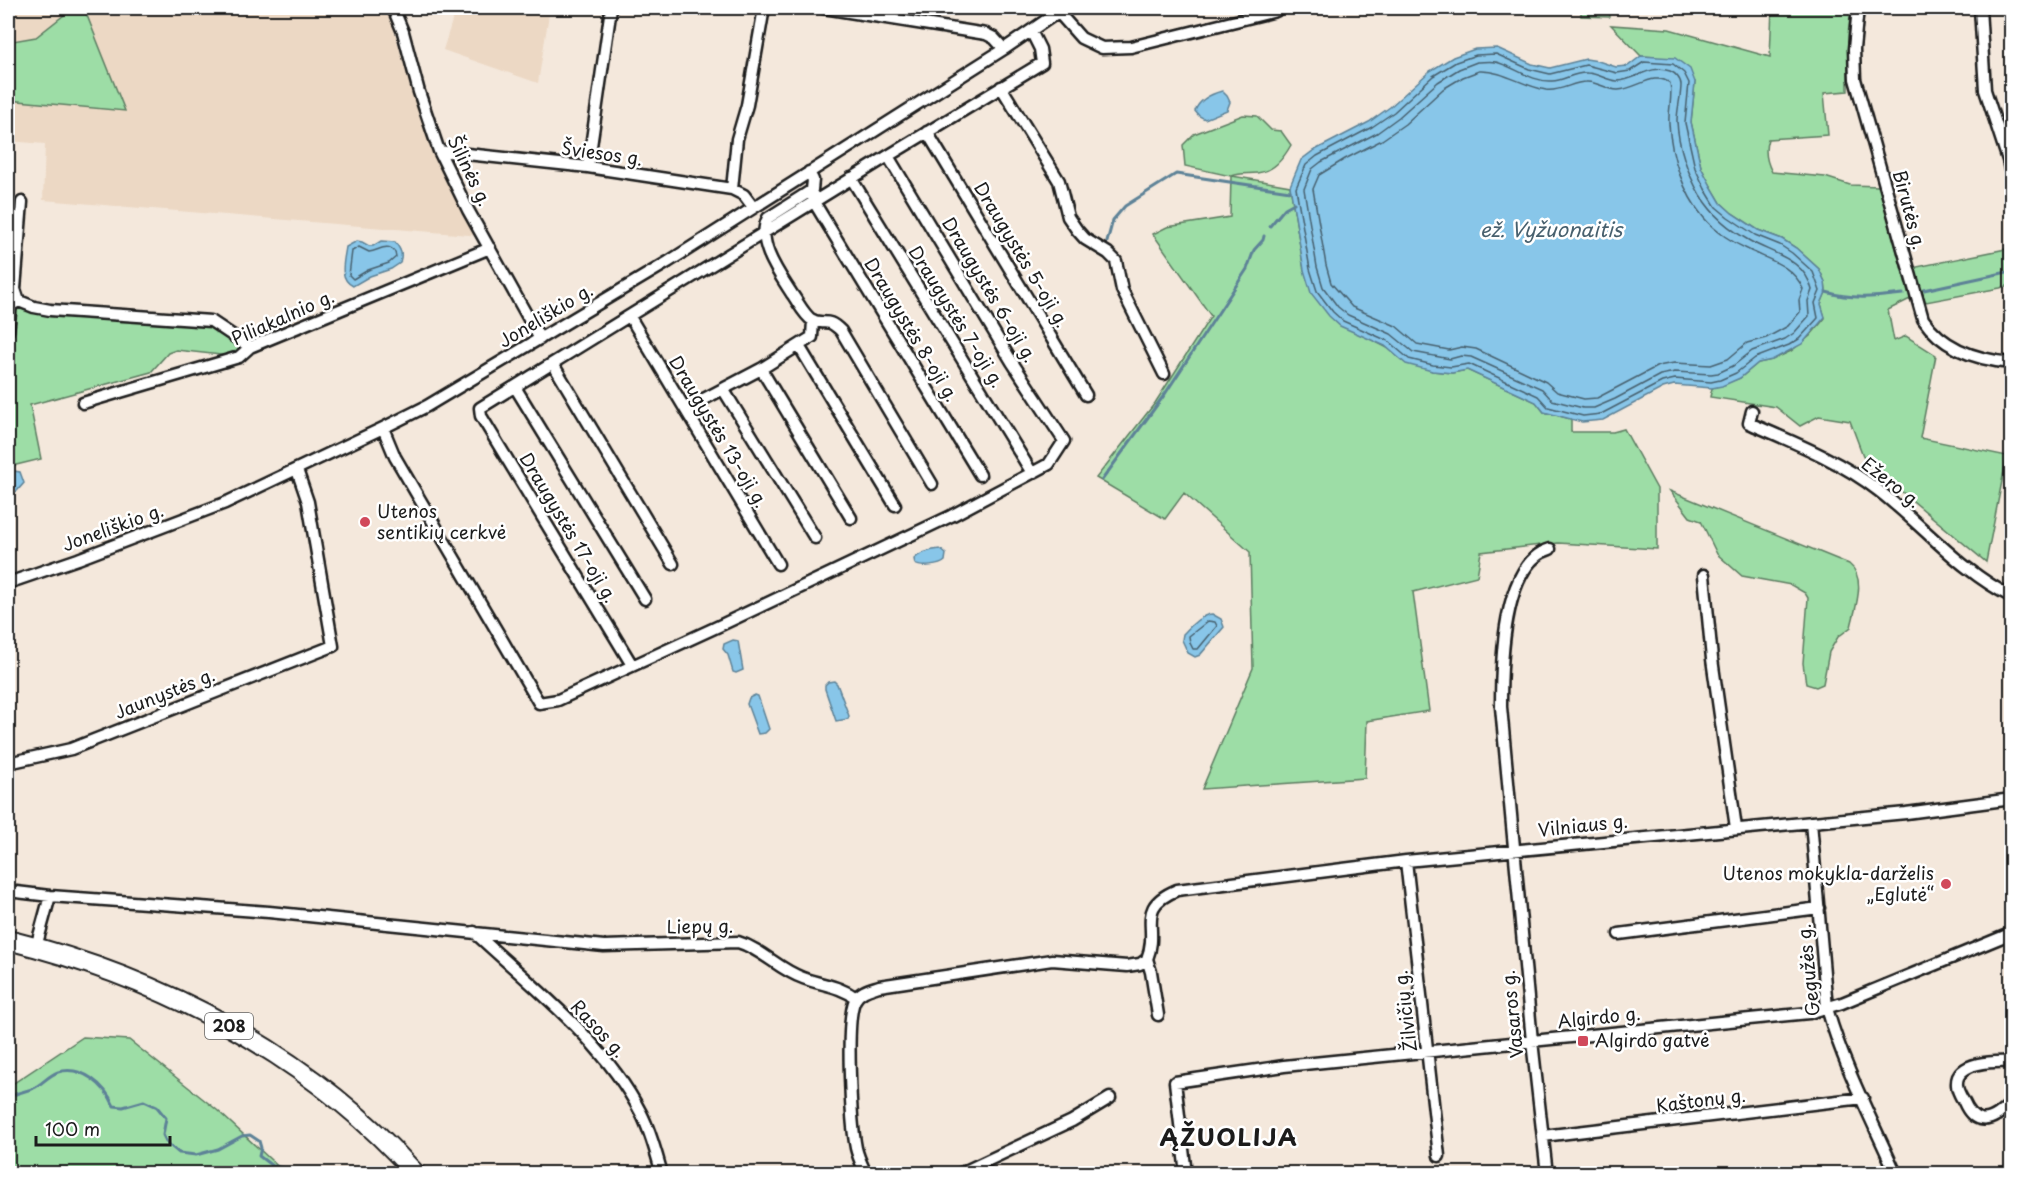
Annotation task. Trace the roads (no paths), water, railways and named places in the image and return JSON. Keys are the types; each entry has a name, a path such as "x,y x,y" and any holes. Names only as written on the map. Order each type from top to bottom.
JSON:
{"highway":[{"name":"208","path":"8,940 90,963 163,992 228,1025 340,1100 392,1147 416,1173"}],"street":[{"name":"Šilinės g.","path":"393,8 403,32 419,92 439,151 468,210 540,339"},
{"path":"588,167 610,8"},
{"path":"753,207 744,195 732,189 737,139 747,105 764,8"},
{"path":"824,8 986,34 994,38 1004,49"},
{"name":"Birutės g.","path":"1858,8 1854,49 1855,79 1923,319 1937,337 1955,348 1984,358 2012,363"},
{"path":"1980,8 1986,90 2012,178"},
{"path":"1061,10 1082,38 1102,48 1131,47 1276,10"},
{"name":"Joneliškio g.","path":"8,583 225,504 427,406 668,262 1004,49 1061,10"},
{"path":"645,599 515,387 764,232 813,196 851,178 1042,63 1040,49 1030,31"},
{"path":"1001,87 1059,181 1068,216 1077,230 1085,239 1108,253 1116,261 1122,290 1164,374"},
{"name":"Draugystės 5-oji g.","path":"927,132 1086,395"},
{"name":"Šviesos g.","path":"439,151 588,167 732,189"},
{"name":"Draugystės 6-oji g.","path":"888,156 1012,362 1064,441 1049,464 1032,473"},
{"path":"809,172 813,180 813,196"},
{"name":"Draugystės 7-oji g.","path":"851,178 1032,473"},
{"name":"Draugystės 8-oji g.","path":"813,196 980,475"},
{"path":"22,202 15,289 20,301 50,310 211,321 250,347"},
{"path":"764,232 772,263 804,312 813,320 832,322 841,331 932,484"},
{"name":"Piliakalnio g.","path":"83,403 239,357 250,347 490,248"},
{"path":"8,332 11,305 20,301"},
{"name":"Draugystės 13-oji g.","path":"630,317 778,564"},
{"path":"685,410 761,369 812,337 813,320"},
{"path":"799,346 894,506"},
{"path":"553,364 673,564"},
{"path":"761,369 852,518"},
{"name":"Draugystės 17-oji g.","path":"515,387 480,408 481,416 632,665"},
{"path":"723,389 815,538"},
{"name":"Ežero g.","path":"1752,411 1749,423 1841,466 1875,488 1968,570 1994,589 2012,597"},
{"path":"383,428 395,457 539,703 558,700 729,621 951,516 1032,473"},
{"name":"Jaunystės g.","path":"8,763 71,749 333,646 308,502 297,470"},
{"name":"Vasaros g.","path":"1547,1173 1532,1041 1501,707 1501,668 1512,594 1532,558 1550,549"},
{"path":"1704,575 1714,680 1736,828"},
{"name":"Vilniaus g.","path":"1146,959 1149,952 1151,911 1161,898 1188,888 1406,861 1906,813 2012,799"},
{"name":"Gegužės g.","path":"1811,822 1827,1008 1832,1028 1896,1173"},
{"name":"Žilvičių g.","path":"1406,861 1439,1156"},
{"name":"Liepų g.","path":"8,891 269,912 604,946 738,942 753,946 772,961 802,978 841,988 856,998"},
{"path":"36,947 50,896"},
{"path":"1619,934 1818,908"},
{"name":"Rasos g.","path":"474,932 586,1036 612,1067 642,1114 662,1173"},
{"name":"Algirdo g.","path":"1186,1173 1175,1082 1284,1066 1428,1053 1809,1012 1827,1008 2012,933"},
{"path":"866,1173 856,1149 850,1026 856,998 863,992 879,986 1052,960 1126,966 1140,964 1146,959 1151,972 1158,1015"},
{"path":"2012,1062 1971,1066 1963,1070 1958,1077 1957,1085 1966,1107 1972,1115 1979,1119 1995,1116 2012,1102"},
{"path":"959,1173 1063,1125 1110,1098"},
{"name":"Kaštonų g.","path":"1543,1136 1863,1098"}],"water":[{"name":"ež. Vyžuonaitis","path":"1497,48 1532,64 1550,68 1586,59 1616,67 1628,66 1641,56 1675,58 1690,69 1695,82 1691,122 1701,167 1721,203 1758,230 1782,239 1796,248 1819,269 1825,282 1826,292 1821,304 1825,317 1802,344 1772,360 1758,363 1740,378 1722,386 1712,388 1674,385 1663,388 1603,420 1582,422 1544,412 1536,402 1467,370 1452,373 1432,371 1406,364 1385,346 1340,326 1329,316 1311,293 1304,270 1290,186 1301,160 1313,151 1369,122 1390,107 1430,71 1453,57 1475,49"},
{"path":"1222,91 1230,102 1227,110 1205,119 1199,116 1195,111 1199,104"},
{"path":"357,241 369,246 381,241 395,242 401,252 400,263 353,286 345,279 343,264 346,247"},
{"path":"20,472 24,483 17,491 8,494 8,473"},
{"path":"940,549 946,554 943,563 926,566 915,564 914,559 920,555"},
{"path":"1212,614 1221,619 1224,627 1200,655 1195,657 1188,653 1182,640 1183,634 1200,619"},
{"path":"733,640 738,641 743,670 736,673 733,672 728,655 723,649 724,644"},
{"path":"834,681 849,716 848,719 836,721 825,689 828,682"},
{"path":"758,696 769,729 765,733 758,734 747,704 749,698"}],"waterway":[{"path":"1107,242 1113,220 1125,206 1176,174 1290,191"},
{"path":"1270,226 1285,208 1294,203"},
{"path":"1102,480 1165,394 1247,269 1254,250 1264,236"},
{"path":"1924,290 2012,271"},
{"path":"1826,292 1855,297 1903,294"},
{"path":"8,1098 34,1088 58,1072 76,1071 99,1084 114,1106 123,1107 144,1101 157,1107 166,1118 163,1135 167,1143 179,1153 196,1155 218,1149 242,1136 250,1135 259,1141 261,1148 259,1156 272,1166 283,1168 284,1174"}],"place":[{"name":"Utenos sentikių cerkvė","path":"365,522"},
{"name":"Utenos mokykla-darželis „Eglutė“","path":"1946,884"},
{"name":"Algirdo gatvė","path":"1583,1041"}],"district":[{"name":"ĄŽUOLIJA","path":"1229,1138"}]}
